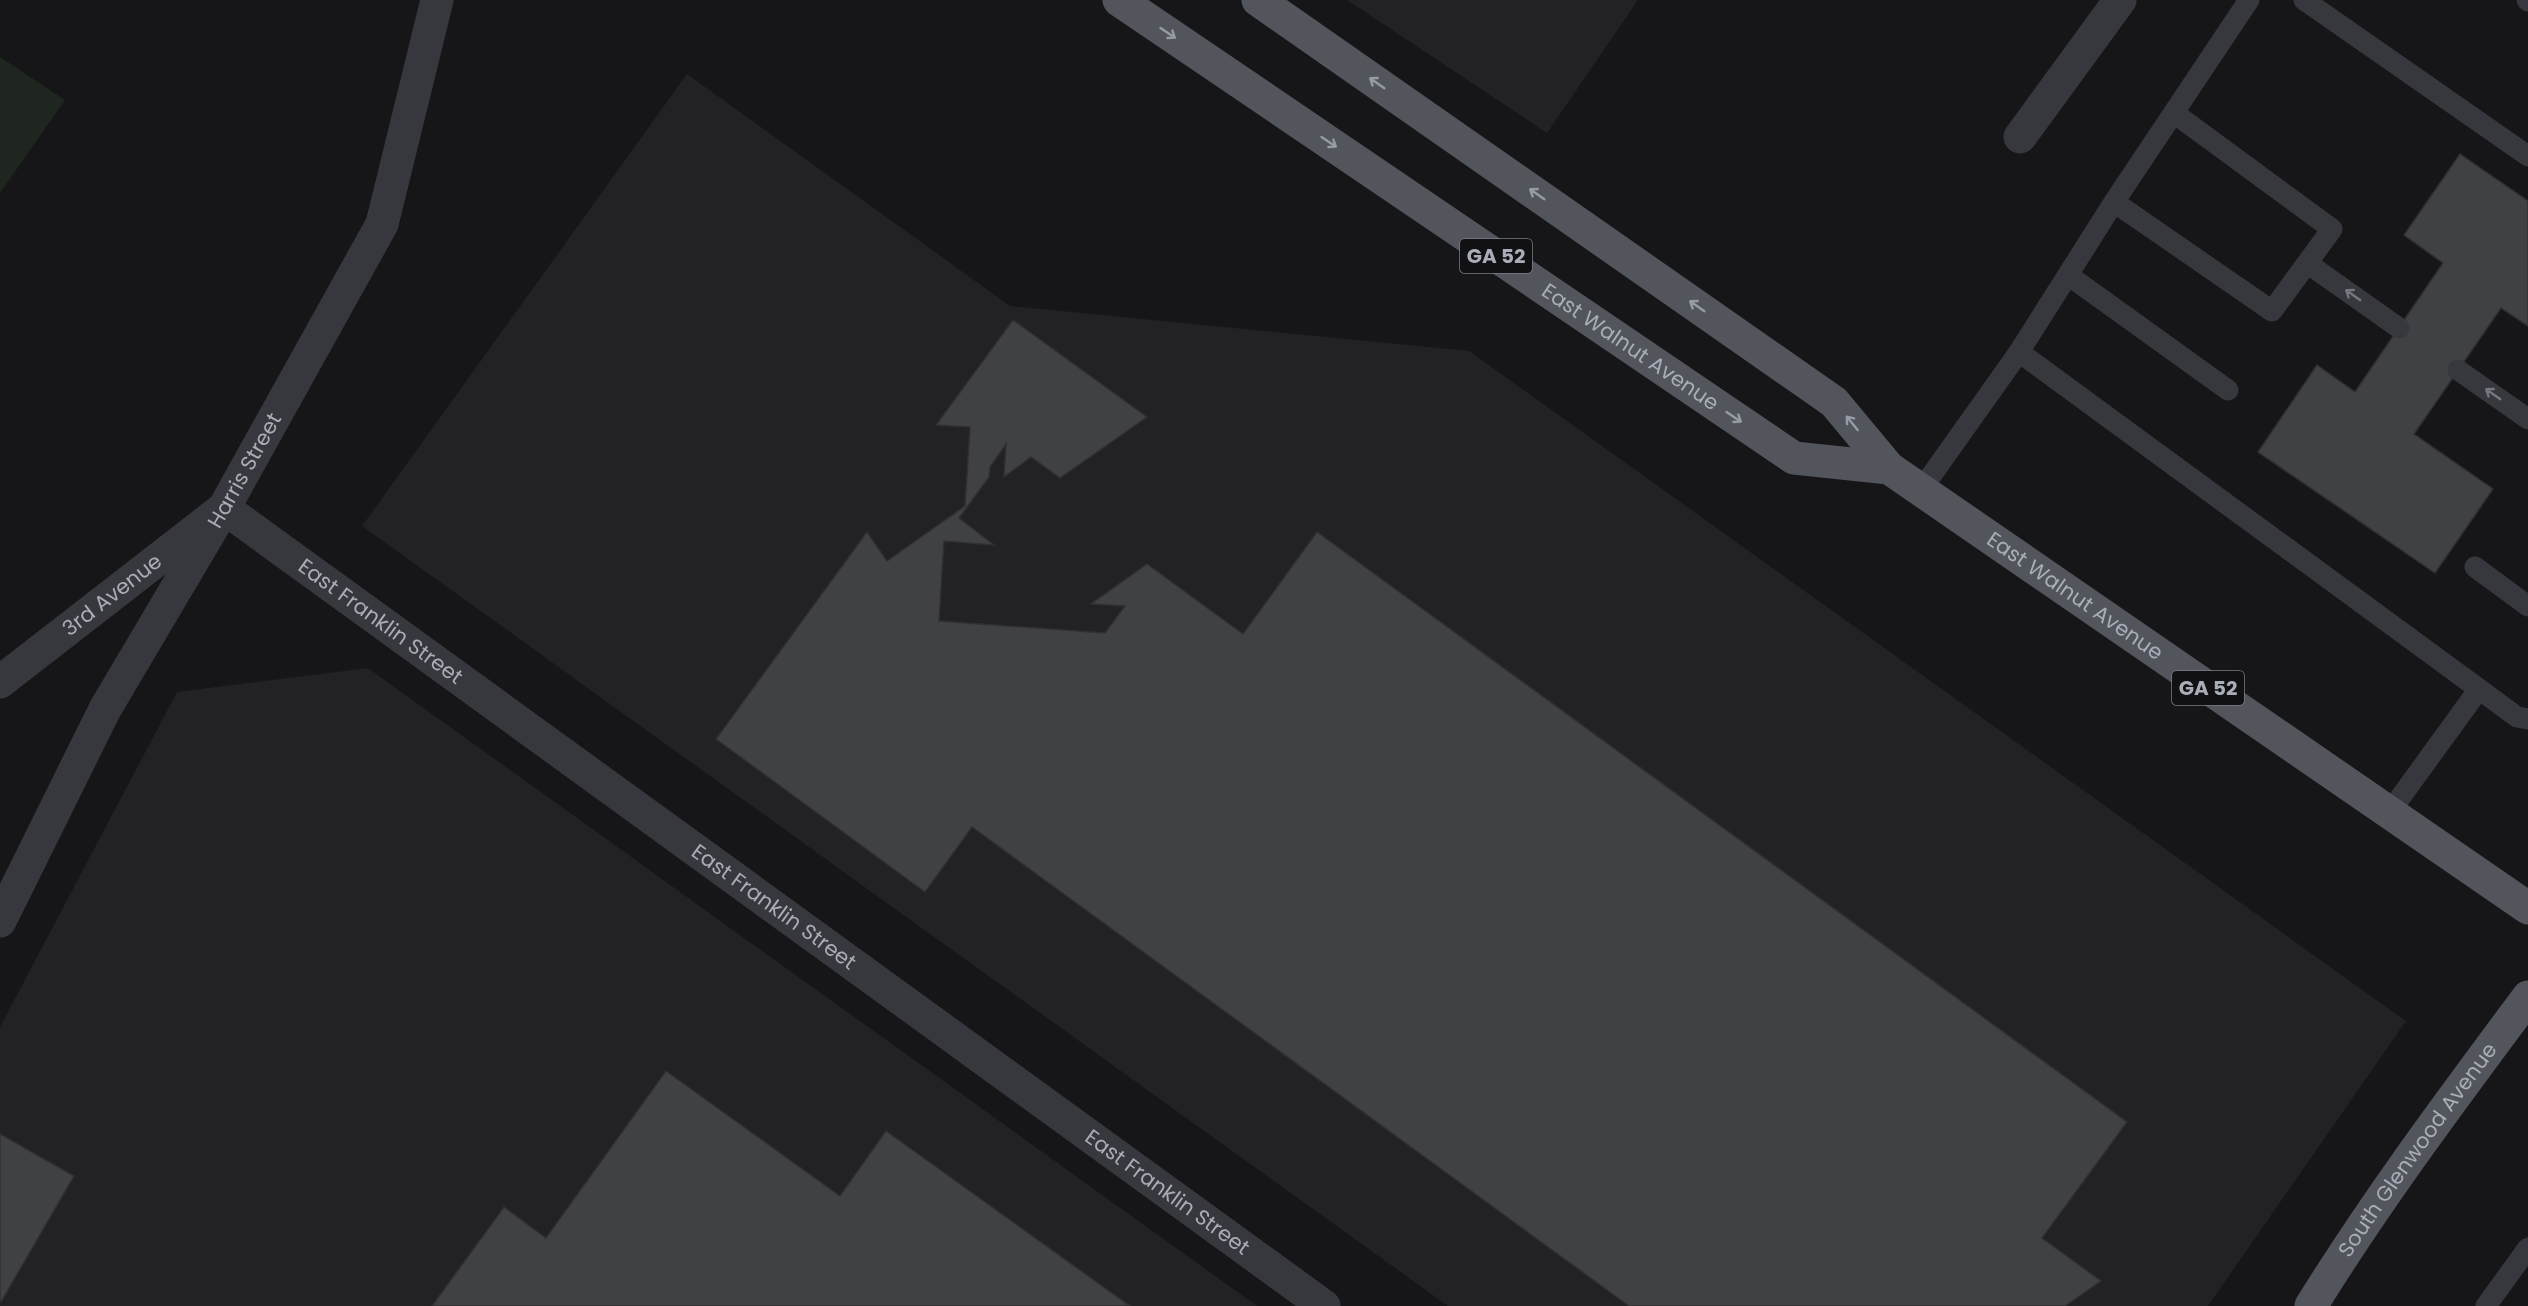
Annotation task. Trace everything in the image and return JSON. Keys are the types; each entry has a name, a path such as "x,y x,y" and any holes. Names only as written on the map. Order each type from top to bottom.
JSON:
{"main road":[{"name":"East Walnut Avenue","path":"1119,0 1794,458 1889,468"},
{"name":"East Walnut Avenue","path":"1258,0 1834,402 1889,468 2528,908"},
{"name":"South Glenwood Avenue","path":"2311,1306 2346,1249 2398,1174 2528,997"}],"street":[{"name":"Harris Street","path":"0,921 105,709 224,508 382,224 437,0"},
{"path":"2020,137 2120,0"},
{"name":"3rd Avenue","path":"0,682 224,508"},
{"name":"East Franklin Street","path":"224,508 1324,1306"}],"lane":[{"path":"1921,490 2019,352 2114,202 2249,0"},
{"path":"2304,0 2528,156"},
{"path":"2114,202 2272,311 2332,229 2174,113"},
{"path":"2307,263 2399,328"},
{"path":"2068,275 2228,390"},
{"path":"2019,352 2517,717 2528,719"},
{"path":"2458,370 2528,419"},
{"path":"2475,567 2528,606"},
{"path":"2390,813 2479,689"},
{"path":"2486,1306 2528,1248"}],"shaded area":[{"path":"1347,0 1638,0 1547,133"},
{"path":"0,57 65,100 0,193"},
{"path":"687,74 1010,306 1469,351 2406,1021 2208,1306 1448,1306 362,526"},
{"path":"368,668 1257,1306 0,1306 0,1027 177,692"}],"building":[{"path":"2460,154 2528,201 2528,326 2501,308 2414,434 2493,489 2435,573 2258,452 2317,365 2355,392 2443,263 2404,235"},
{"path":"1013,320 1147,417 1060,478 1031,457 1004,477 1006,444 990,467 989,477 959,518 994,545 944,541 939,621 1105,633 1125,606 1091,604 1147,564 1243,634 1317,532 2127,1122 2042,1238 2101,1281 2065,1306 1629,1306 972,827 925,892 716,739 867,532 887,561 965,506 970,427 936,425"},
{"path":"666,1071 840,1196 886,1131 1130,1306 432,1306 504,1207 546,1238"},
{"path":"0,1134 74,1176 1,1302 0,1301"}]}
